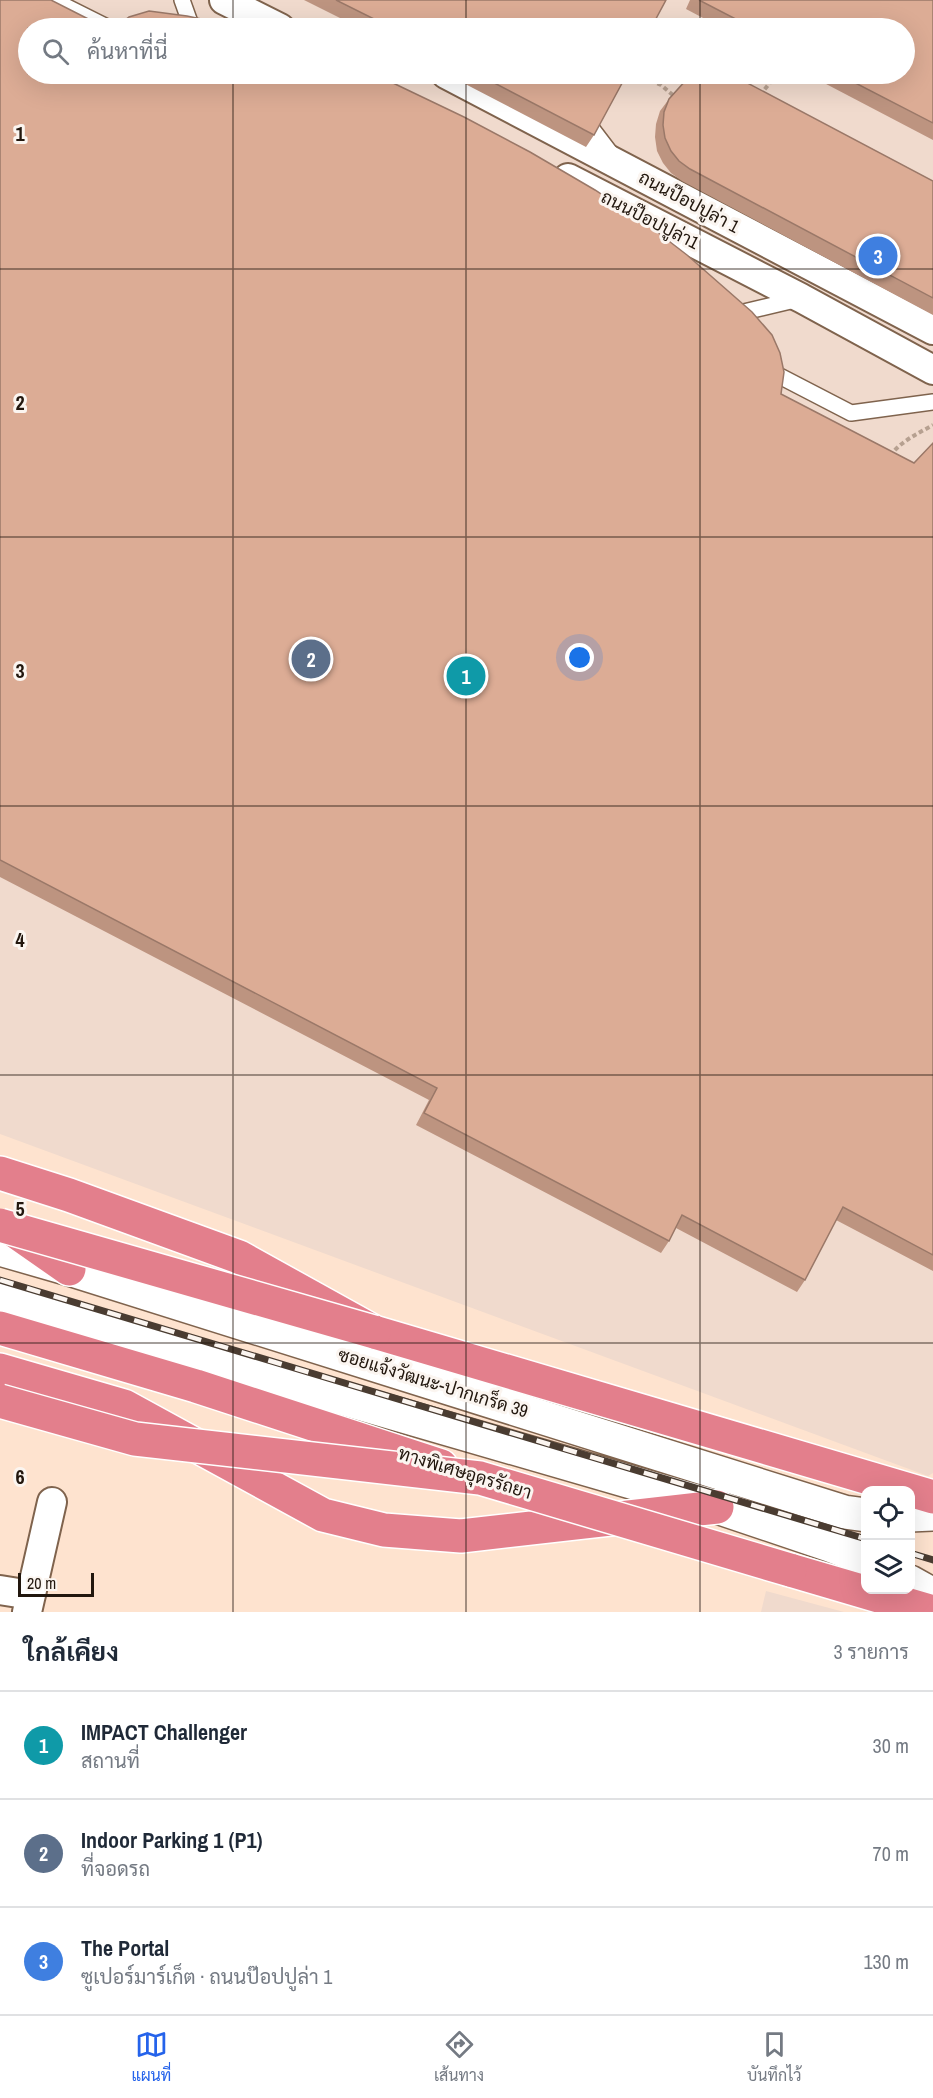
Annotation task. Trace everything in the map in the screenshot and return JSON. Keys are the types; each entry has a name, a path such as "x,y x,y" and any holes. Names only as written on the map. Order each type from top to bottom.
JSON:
{"highway":[{"path":"0,1173 69,1195 239,1257 374,1332"},
{"path":"0,1223 933,1497"},
{"path":"0,1223 69,1269"},
{"name":"ทางพิเศษอุดรรัถยา","path":"0,1328 196,1386 480,1479 933,1612"},
{"path":"0,1370 124,1406 323,1515 384,1530 461,1536 717,1507"},
{"path":"0,1401 135,1439 480,1479"}],"main road":[{"name":"ซอยแจ้งวัฒนะ-ปากเกร็ด 39","path":"0,1249 833,1509 861,1514"},
{"path":"0,1299 717,1507 861,1557"},
{"path":"915,1515 933,1514"},
{"path":"915,1585 933,1594"}],"street":[{"path":"224,0 259,18"},
{"name":"ถนนป๊อปปูล่า 1","path":"465,84 933,330"},
{"name":"ถนนป๊อปปูล่า1","path":"547,167 801,298 933,370"},
{"path":"0,1590 29,1604 52,1502"}],"lane":[{"path":"53,0 89,18"},
{"path":"182,0 188,18"},
{"path":"572,102 619,165"},
{"path":"711,320 801,298"},
{"path":"756,363 851,413 933,402"}],"path":[{"path":"659,84 674,96"},
{"path":"754,102 769,84"},
{"path":"884,464 895,448 933,425"}],"shaded area":[{"path":"0,0 933,0 933,1473 928,1476 0,1134"},
{"path":"766,1591 844,1612 761,1612"}],"building":[{"path":"0,0 51,0 86,18 18,18 18,84 395,84 464,117 595,190 652,228 687,255 752,312 772,335 780,353 784,372 781,394 914,463 933,443 933,1255 843,1207 805,1280 682,1215 669,1241 424,1113 437,1088 0,860"},
{"path":"336,0 666,0 656,18 372,18"},
{"path":"699,0 933,0 933,123 857,84 915,84 915,18 734,18"},
{"path":"149,11 196,18 128,18"},
{"path":"496,84 622,84 594,135"},
{"path":"682,84 749,84 933,181 933,298 690,169 679,161 665,138 664,112 669,99"}],"railway":[{"path":"0,1280 861,1538"},
{"path":"915,1555 933,1560"}],"place":[{"name":"The Portal","path":"878,256"},
{"name":"Indoor Parking 1 (P1)","path":"311,659"},
{"name":"IMPACT Challenger","path":"466,676"}]}
